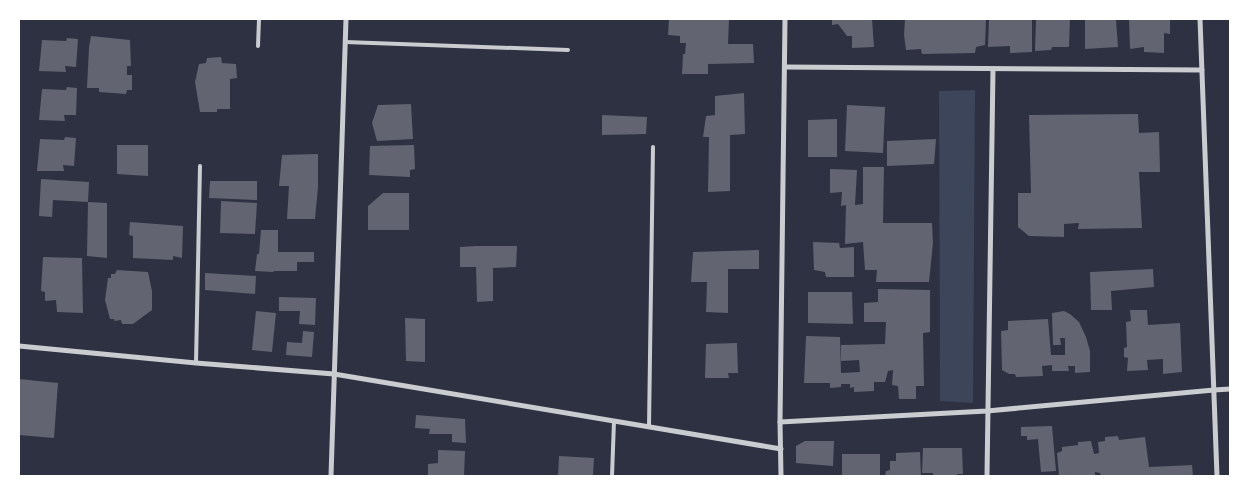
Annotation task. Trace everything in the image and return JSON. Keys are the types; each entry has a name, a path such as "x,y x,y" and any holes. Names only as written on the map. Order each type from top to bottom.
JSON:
{"street":[{"path":"331,476 346,19"},
{"path":"781,476 785,19"},
{"path":"1200,19 1216,476"},
{"path":"785,67 1202,70"},
{"path":"986,476 993,69"},
{"path":"19,346 334,374 781,449"},
{"path":"780,422 987,411 1230,389"}],"lane":[{"path":"258,46 259,19"},
{"path":"345,42 568,50"},
{"path":"649,427 653,147"},
{"path":"196,363 200,166"},
{"path":"612,476 614,421"}],"shaded area":[{"path":"975,90 973,403 940,401 939,91"}],"building":[{"path":"669,19 729,19 728,44 753,44 754,63 708,64 708,74 682,74 683,54 685,54 686,43 680,43 680,36 668,35"},
{"path":"832,19 872,19 874,47 852,48 852,36 847,36 838,24 832,25"},
{"path":"905,19 986,19 985,45 976,47 975,53 922,54 921,49 906,50 904,35"},
{"path":"989,19 1032,19 1032,52 1010,53 1010,46 988,47"},
{"path":"1036,19 1070,19 1069,47 1052,47 1051,50 1035,51"},
{"path":"1085,19 1116,19 1118,47 1085,49"},
{"path":"1129,19 1170,19 1170,34 1164,33 1164,53 1144,52 1144,47 1130,49"},
{"path":"91,36 130,40 131,66 127,66 127,75 132,75 132,90 127,90 126,94 99,92 99,88 87,88"},
{"path":"67,38 78,39 76,67 65,66 66,72 39,71 42,40 66,41"},
{"path":"221,57 222,63 236,64 237,78 230,79 230,109 217,109 217,112 200,112 195,82 199,64 206,63 207,58"},
{"path":"67,87 77,88 76,115 64,115 65,121 39,120 42,89 66,90"},
{"path":"744,93 745,134 730,135 730,191 708,192 709,137 703,137 706,116 715,115 715,96"},
{"path":"411,104 413,139 377,141 372,123 378,105"},
{"path":"847,105 885,107 883,153 845,151"},
{"path":"1138,114 1139,133 1159,132 1160,172 1139,172 1142,228 1078,229 1079,223 1064,224 1064,237 1029,236 1018,227 1018,193 1031,193 1029,115"},
{"path":"602,115 647,117 646,134 602,135"},
{"path":"837,119 837,157 808,157 808,120"},
{"path":"65,137 76,138 74,166 63,165 64,171 37,171 40,139 64,140"},
{"path":"936,139 934,164 887,166 887,141"},
{"path":"117,145 148,145 148,176 117,174"},
{"path":"414,145 415,169 410,170 410,177 369,175 370,146"},
{"path":"318,154 318,187 315,219 287,219 289,186 279,186 282,155"},
{"path":"863,167 884,167 883,223 932,223 933,243 929,282 876,282 877,270 865,270 863,242 845,244 846,205 841,206 842,192 830,193 830,169 857,170 855,205 863,204"},
{"path":"41,179 89,182 88,202 53,200 52,217 39,216"},
{"path":"210,181 257,181 257,200 209,198"},
{"path":"383,193 409,193 409,230 368,230 368,206"},
{"path":"221,201 257,203 255,234 220,233"},
{"path":"88,202 107,203 107,258 87,256"},
{"path":"130,222 183,226 182,258 173,256 173,260 133,258 133,236 129,235"},
{"path":"261,230 278,230 278,252 314,252 314,262 297,262 297,271 255,271"},
{"path":"813,242 839,243 840,248 854,247 854,277 826,277 825,272 814,270"},
{"path":"517,246 516,267 493,268 493,301 477,302 476,267 460,267 460,247"},
{"path":"759,250 759,269 728,269 728,313 706,312 707,282 691,282 693,252"},
{"path":"43,257 82,258 83,313 57,312 56,300 45,301 45,292 41,291"},
{"path":"1153,269 1154,287 1111,291 1112,310 1091,310 1090,272"},
{"path":"117,270 148,272 152,291 152,310 133,324 122,324 121,320 114,321 114,319 110,319 105,300 108,278 111,278 111,274 115,274"},
{"path":"205,273 256,276 255,294 205,290"},
{"path":"878,289 930,290 930,332 923,333 924,386 916,386 916,399 899,399 898,386 892,385 893,370 888,371 885,382 874,382 874,391 854,392 854,387 850,388 850,384 841,384 841,387 830,388 830,383 804,383 806,336 840,337 841,373 860,372 859,360 841,361 841,345 885,344 886,322 864,322 864,303 878,302"},
{"path":"808,292 852,292 853,324 808,323"},
{"path":"279,297 316,298 315,325 299,324 300,311 279,311"},
{"path":"1130,310 1147,310 1148,325 1180,323 1182,372 1163,374 1163,359 1147,360 1148,370 1127,371 1128,358 1124,357 1124,348 1127,347 1126,322 1131,321"},
{"path":"256,311 276,313 272,352 252,350"},
{"path":"1064,311 1079,322 1086,337 1090,351 1090,372 1075,373 1075,366 1068,366 1069,371 1052,371 1052,365 1042,366 1043,376 1016,377 1015,374 1009,374 1002,370 1001,331 1008,330 1008,321 1048,319 1051,355 1065,355 1065,338 1060,338 1061,345 1053,345 1052,313"},
{"path":"405,318 425,319 425,362 406,361"},
{"path":"303,331 314,332 312,357 286,355 287,342 302,343"},
{"path":"737,343 738,373 728,373 729,378 705,378 706,344"},
{"path":"19,379 58,383 54,438 19,435"},
{"path":"416,415 465,419 466,443 452,442 452,434 429,434 430,429 415,428"},
{"path":"1052,426 1056,471 1041,472 1038,439 1027,440 1027,436 1021,436 1021,427"},
{"path":"1118,436 1119,440 1145,437 1149,467 1192,465 1193,476 1101,476 1100,473 1095,472 1095,476 1059,476 1057,453 1062,451 1062,447 1078,445 1078,442 1091,441 1094,454 1099,453 1098,442 1105,441 1105,437"},
{"path":"805,441 834,441 833,466 796,463 796,446"},
{"path":"923,448 962,448 963,474 957,474 957,476 933,476 933,473 922,473"},
{"path":"438,450 465,451 464,476 428,476 428,464 438,463"},
{"path":"920,452 921,476 885,476 886,471 890,470 890,461 896,461 896,453"},
{"path":"842,454 880,454 880,476 842,476"},
{"path":"559,456 594,458 593,476 558,476"}]}
